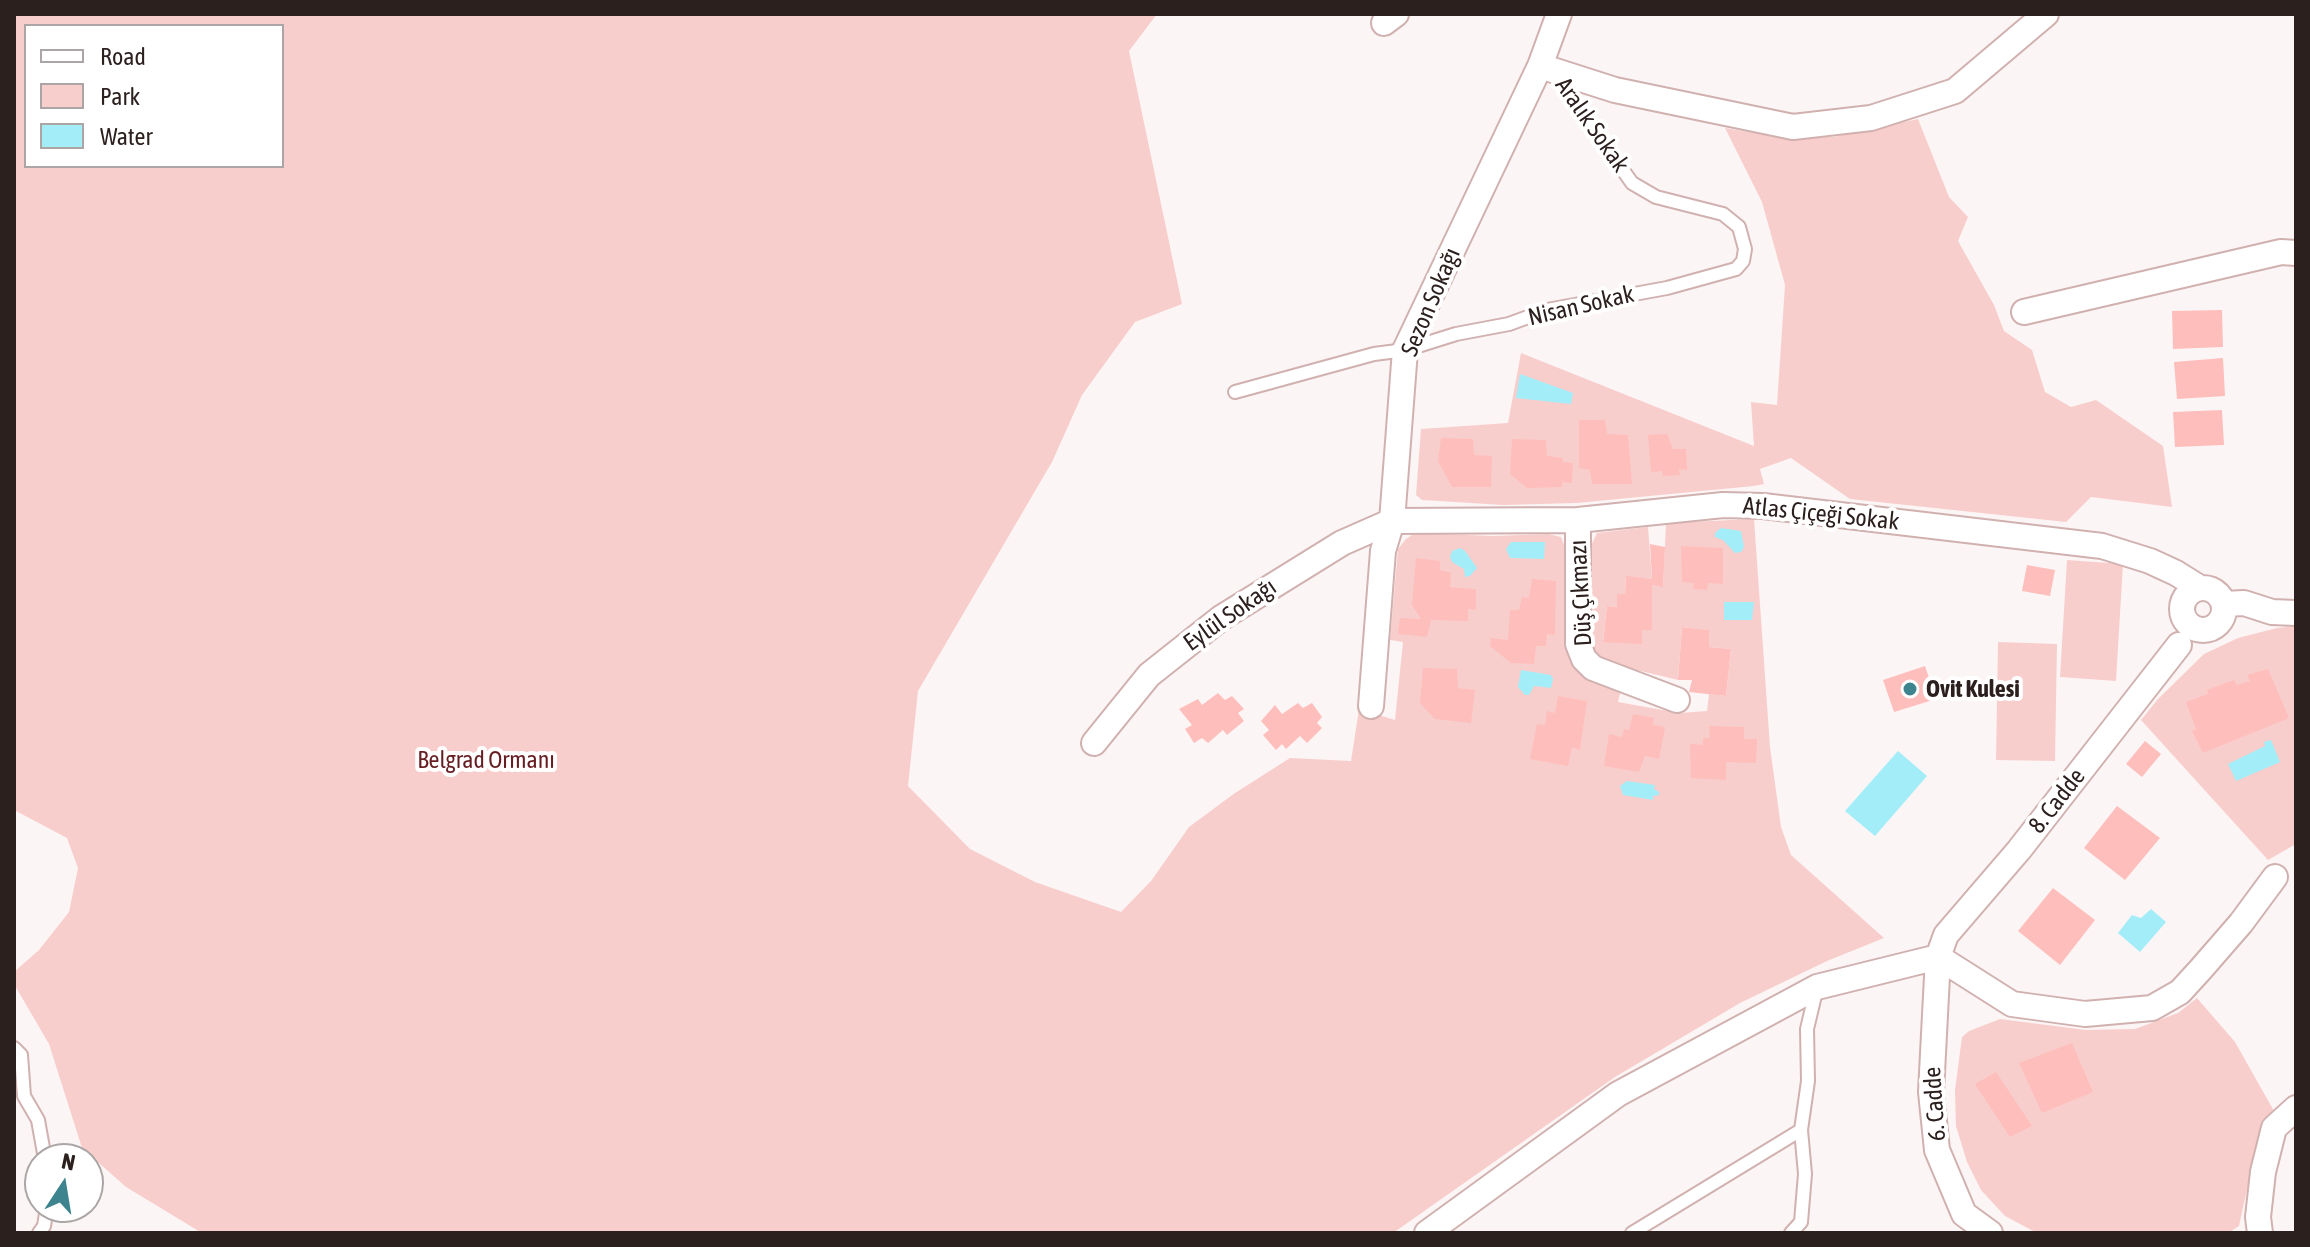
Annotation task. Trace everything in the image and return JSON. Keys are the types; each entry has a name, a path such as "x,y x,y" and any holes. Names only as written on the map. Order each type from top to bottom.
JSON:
{"street":[{"name":"Sezon Sokağı","path":"1371,706 1383,551 1392,521 1405,350 1547,68 1559,14"},
{"path":"1547,68 1615,90 1793,127 1871,118 1955,91 2046,14"},
{"path":"2024,312 2281,252 2296,253"},
{"name":"Atlas Çiçeği Sokak","path":"1392,521 1578,520 1723,505 1763,506 2102,546 2150,561 2200,588"},
{"name":"Düş Çıkmazı","path":"1578,520 1578,644 1584,659 1593,668 1677,700"},
{"name":"Eylül Sokağı","path":"1094,743 1149,675 1221,618 1342,543 1392,521"},
{"path":"2150,561 2172,585 2182,612 2191,627 2197,630 2244,603 2284,612"},
{"path":"2200,588 2213,590 2219,619 2192,642 2179,645 2182,612 2189,593 2200,588"},
{"name":"8. Cadde","path":"1938,957 1946,935 2019,850 2179,645"},
{"path":"1427,1233 1618,1094 1817,987 1938,957 2012,1004 2085,1014 2152,1008 2180,992 2241,923 2275,877"},
{"name":"6. Cadde","path":"1938,957 1931,1092 1937,1150 1964,1214 1990,1233"},
{"path":"2260,1233 2258,1217 2263,1172 2274,1128 2296,1108"}],"lane":[{"name":"Aralık Sokak","path":"1547,68 1632,183 1656,197 1723,214 1739,227 1745,249"},
{"name":"Nisan Sokak","path":"1405,350 1456,334 1509,324 1547,310 1667,288 1736,269 1743,261 1745,249"},
{"path":"1235,392 1374,354 1405,350"},
{"path":"1791,1233 1801,1222 1805,1174 1801,1130 1808,1081 1807,1029 1817,987"},
{"path":"14,1048 21,1055 19,1098 38,1120 42,1143"},
{"path":"1632,1233 1801,1130"}],"green space":[{"name":"Belgrad Ormanı","path":"14,14 1157,14 1129,51 1182,304 1135,322 1082,395 1052,462 918,691 908,786 970,849 1035,882 1121,912 1151,881 1189,827 1235,793 1290,758 1351,761 1359,709 1395,720 1403,642 1390,640 1398,549 1415,533 1493,536 1548,534 1561,537 1567,553 1569,649 1575,669 1621,689 1618,702 1679,713 1707,711 1709,694 1726,696 1731,649 1709,647 1708,630 1682,627 1678,680 1616,665 1597,656 1588,641 1588,552 1597,533 1648,527 1652,579 1626,577 1625,594 1617,594 1617,607 1607,606 1603,641 1642,643 1642,630 1652,629 1652,585 1663,586 1666,523 1754,519 1770,747 1781,827 1791,855 1884,938 1827,961 1740,1003 1615,1077 1393,1233 202,1233 126,1187 104,1168 104,1143 80,1143 49,1044 14,984 14,972 39,950 69,912 78,868 67,838 14,810"},
{"path":"1918,119 1949,197 1968,217 1958,241 1994,305 2004,331 2032,350 2045,392 2071,407 2096,400 2163,446 2172,507 2091,497 2066,522 1850,499 1791,458 1760,469 1764,484 1754,486 1577,503 1503,505 1422,500 1416,495 1421,429 1508,423 1521,353 1754,446 1751,402 1777,405 1785,285 1762,202 1725,128 1772,136 1833,137"},
{"path":"2067,560 2123,564 2116,681 2060,677"},
{"path":"2296,626 2296,844 2268,860 2141,720 2204,654 2238,638"},
{"path":"1998,642 2057,644 2055,761 1996,760"},
{"path":"2197,998 2235,1042 2274,1111 2261,1125 2239,1226 2228,1233 2037,1233 2005,1216 1981,1190 1967,1162 1956,1126 1955,1090 1962,1037 1969,1031 2000,1019 2086,1030 2135,1029 2178,1013"}],"water":[{"path":"1520,374 1573,393 1571,404 1516,398"},
{"path":"1721,528 1741,531 1744,547 1741,552 1735,553 1723,540 1715,537"},
{"path":"1511,542 1545,542 1544,559 1510,558 1506,549"},
{"path":"1460,548 1477,568 1470,576 1465,577 1464,569 1452,562 1450,557 1452,551"},
{"path":"1724,602 1754,602 1752,620 1724,620"},
{"path":"1521,670 1551,675 1551,688 1534,686 1529,695 1525,695 1518,687"},
{"path":"2271,740 2280,762 2236,781 2228,764"},
{"path":"1898,751 1927,776 1875,836 1845,811"},
{"path":"1627,781 1655,785 1654,789 1659,795 1653,796 1653,800 1623,795 1620,786"},
{"path":"2151,909 2166,922 2140,952 2118,933 2132,915 2141,918"}],"building":[{"path":"2222,310 2223,347 2173,349 2172,311"},
{"path":"2223,358 2225,396 2177,399 2174,362"},
{"path":"2222,410 2224,445 2175,447 2173,412"},
{"path":"1579,420 1605,420 1607,434 1628,435 1632,484 1592,484 1590,470 1579,468"},
{"path":"1667,434 1673,449 1686,449 1687,470 1679,469 1680,475 1663,476 1662,471 1651,472 1648,435"},
{"path":"1441,438 1473,439 1474,455 1492,456 1491,487 1452,487 1438,461"},
{"path":"1512,439 1546,440 1547,456 1573,463 1572,483 1562,482 1562,487 1527,488 1510,474"},
{"path":"1650,544 1665,547 1663,587 1652,585 1652,630 1642,630 1642,644 1603,642 1607,606 1617,607 1617,594 1625,594 1626,576 1652,579"},
{"path":"1681,546 1723,548 1723,584 1708,583 1707,590 1693,589 1694,583 1682,582"},
{"path":"1416,558 1440,561 1440,570 1451,573 1450,587 1476,589 1476,610 1468,609 1468,621 1431,620 1427,637 1398,634 1400,618 1421,619 1412,605"},
{"path":"2027,565 2055,570 2050,596 2022,591"},
{"path":"1532,579 1556,581 1555,635 1547,634 1546,646 1536,646 1534,664 1511,663 1490,646 1491,638 1508,640 1510,610 1519,610 1522,597 1529,598"},
{"path":"1682,627 1709,630 1709,647 1731,649 1726,696 1689,692 1692,680 1678,680"},
{"name":"Ovit Kulesi","path":"1925,666 1936,699 1894,712 1883,680"},
{"path":"1423,668 1457,669 1458,688 1475,690 1471,723 1435,719 1420,703"},
{"path":"2268,669 2289,718 2203,753 2192,731 2196,729 2186,702 2234,680 2237,685 2250,681 2247,675"},
{"path":"1218,693 1225,700 1232,696 1244,709 1238,713 1244,721 1227,735 1223,730 1208,743 1202,738 1194,743 1185,729 1192,725 1179,709 1198,699 1202,705"},
{"path":"1558,696 1587,701 1580,750 1572,747 1568,766 1530,759 1537,724 1545,725 1547,711 1555,713"},
{"path":"1298,703 1303,708 1312,703 1322,717 1317,723 1322,728 1307,743 1300,736 1286,749 1282,744 1276,750 1263,735 1269,730 1261,721 1275,705 1282,714"},
{"path":"1633,714 1654,718 1653,725 1665,727 1659,759 1645,756 1639,772 1604,766 1609,734 1622,737 1624,729 1629,730"},
{"path":"1709,726 1744,727 1744,739 1757,739 1756,763 1726,762 1726,780 1691,778 1690,744 1703,745 1703,738 1710,738"},
{"path":"2145,741 2161,754 2142,777 2126,764"},
{"path":"2117,806 2160,838 2125,880 2084,848"},
{"path":"2053,888 2095,920 2060,965 2018,931"},
{"path":"2072,1043 2093,1092 2042,1113 2019,1063"},
{"path":"1996,1072 2032,1126 2010,1137 1975,1084"}],"place":[{"name":"Ovit Kulesi","path":"1910,689"}]}
